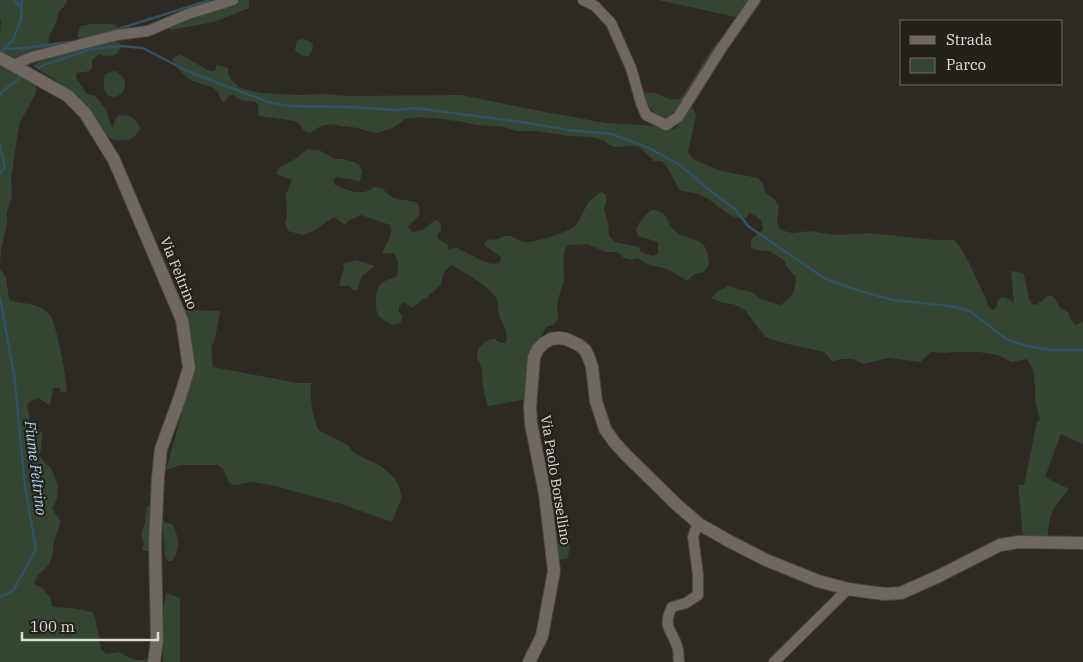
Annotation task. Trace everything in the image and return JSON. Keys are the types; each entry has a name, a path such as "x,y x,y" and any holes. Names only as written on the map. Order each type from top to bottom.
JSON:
{"street":[{"path":"13,65 32,56 117,35 148,30 188,14 233,0"},
{"path":"583,0 595,6 611,23 631,68 646,115 666,125 678,117 755,0"},
{"name":"Via Feltrino","path":"0,58 68,96 85,113 114,160 182,320 189,368 161,449 158,477 154,542 158,640 154,662"},
{"name":"Via Paolo Borsellino","path":"528,662 542,636 554,571 545,494 531,424 530,407 534,357 538,349 551,339 566,339 585,350 592,367 596,401 605,429 627,456 676,504 699,524 729,541 766,560 818,581 885,594 901,593 1000,545 1019,542 1083,543"},
{"path":"679,662 678,649 668,629 668,618 672,607 686,603 698,595 698,574 693,537 699,524"},
{"path":"774,662 848,588"}],"green space":[{"path":"0,0 67,0 58,13 57,20 49,37 48,48 20,57 12,57 0,52"},
{"path":"241,0 249,0 249,8 214,22 170,30 169,26 205,10"},
{"path":"658,0 752,0 740,18"},
{"path":"91,24 116,25 119,31 81,39 77,36 80,26"},
{"path":"303,39 313,44 309,56 301,55 295,50 297,40"},
{"path":"114,40 119,42 121,46 115,55 106,56 99,54 92,60 90,71 76,73 76,78 87,94 95,96 104,107 113,127 118,116 129,116 137,122 140,129 133,138 125,140 111,138 105,133 88,108 74,95 34,67 39,61"},
{"path":"718,41 722,43 681,106 667,118 657,115 650,108 643,95 644,93 657,94 672,100 680,99"},
{"path":"179,54 210,71 215,71 217,65 228,68 228,74 232,81 240,88 260,93 349,96 461,95 606,123 675,129 692,106 696,115 688,152 693,159 721,171 758,178 763,184 765,192 779,206 777,222 779,228 784,231 792,233 811,231 835,235 869,233 935,240 954,240 967,260 988,306 992,310 996,308 998,300 1002,297 1009,299 1014,304 1011,271 1023,273 1032,304 1036,305 1050,295 1054,297 1060,308 1069,313 1075,325 1083,322 1083,444 1061,434 1045,477 1069,489 1059,500 1053,511 1049,523 1048,538 1023,537 1018,485 1024,485 1037,422 1040,419 1035,400 1033,370 1027,359 1012,362 997,355 979,352 931,352 920,362 888,358 864,364 853,359 833,362 824,352 765,337 745,310 733,304 723,303 711,298 728,286 754,293 760,299 780,305 788,300 792,294 796,277 785,265 785,261 770,251 751,248 751,239 763,230 759,219 749,213 746,218 735,217 706,198 695,193 680,191 662,161 654,161 639,147 614,147 603,140 591,137 536,131 517,131 504,127 422,117 406,119 392,128 377,133 332,124 321,126 310,133 303,130 300,124 295,121 259,116 256,102 241,100 233,95 229,96 223,103 214,88 193,81 181,72 172,60"},
{"path":"0,63 36,82 36,93 19,124 11,180 12,196 7,212 0,264"},
{"path":"116,71 123,79 125,86 123,92 118,96 112,97 107,94 104,87 105,74"},
{"path":"308,149 319,150 335,159 343,159 359,165 362,171 360,181 336,177 333,180 335,185 359,193 378,187 395,198 417,202 420,210 419,213 408,227 412,232 425,229 431,223 438,220 441,230 437,236 439,240 447,244 449,250 455,247 492,264 500,263 501,257 484,244 487,240 509,236 529,242 559,234 576,225 588,203 602,192 606,195 604,209 609,236 615,242 639,247 641,252 653,256 658,254 658,242 638,236 636,229 642,218 649,212 652,210 658,211 665,215 672,229 682,236 698,241 705,247 709,264 704,272 694,275 687,281 672,271 645,263 638,258 632,260 624,258 619,253 605,252 588,244 567,245 564,257 564,277 557,306 559,318 554,324 546,327 535,345 527,399 488,406 477,352 489,340 495,339 500,343 506,343 507,338 506,329 499,314 497,300 493,293 451,265 444,272 441,284 429,294 428,298 422,299 413,308 403,302 399,307 399,312 403,317 400,323 393,325 382,319 376,310 377,290 385,281 395,278 398,268 398,262 394,253 382,254 390,236 390,225 361,215 348,221 346,225 334,217 313,231 303,235 288,231 285,223 287,217 286,194 292,180 276,174 280,167"},
{"path":"355,260 375,266 362,276 357,291 350,286 339,286 344,267 343,264"},
{"path":"0,268 6,278 9,300 36,305 46,311 51,317 60,349 67,392 61,392 59,388 53,388 49,405 39,398 30,401 27,405 31,427 42,433 39,455 50,466 58,485 57,499 52,509 60,520 51,559 34,584 42,588 50,597 52,607 92,612 95,617 101,649 106,654 119,652 135,660 152,658 152,662 0,662"},
{"path":"182,310 220,311 215,339 211,347 213,367 297,383 311,383 312,407 318,430 348,445 354,453 381,466 394,478 399,486 402,497 392,522 341,504 271,485 252,482 234,485 229,483 223,469 217,465 181,465 166,470 191,380"},
{"path":"149,505 152,505 149,551 144,551 142,549 144,545 141,533 145,523 146,509"},
{"path":"163,521 173,525 177,534 178,548 172,561 168,561 165,557"},
{"path":"557,525 568,527 570,543 567,559 557,560"},
{"path":"166,593 180,598 180,662 163,662"}],"waterway":[{"name":"Fiume Feltrino","path":"14,0 21,7"},
{"name":"Fiume Feltrino","path":"0,53 13,40 21,19 22,0"},
{"path":"112,31 210,0"},
{"path":"81,39 104,33"},
{"path":"3,49 69,42"},
{"path":"38,68 91,49 121,46 143,48 187,71 268,102 290,106 395,110 415,108 569,130 611,134 647,147 680,165 736,210 748,226 824,278 893,300 950,306 970,311 1006,339 1026,346 1052,350 1083,350"},
{"path":"0,96 2,92 22,76"},
{"name":"Fiume Feltrino","path":"0,145 5,167 0,173"},
{"name":"Fiume Feltrino","path":"0,298 14,374 25,486 36,549 13,591 0,597"}]}
